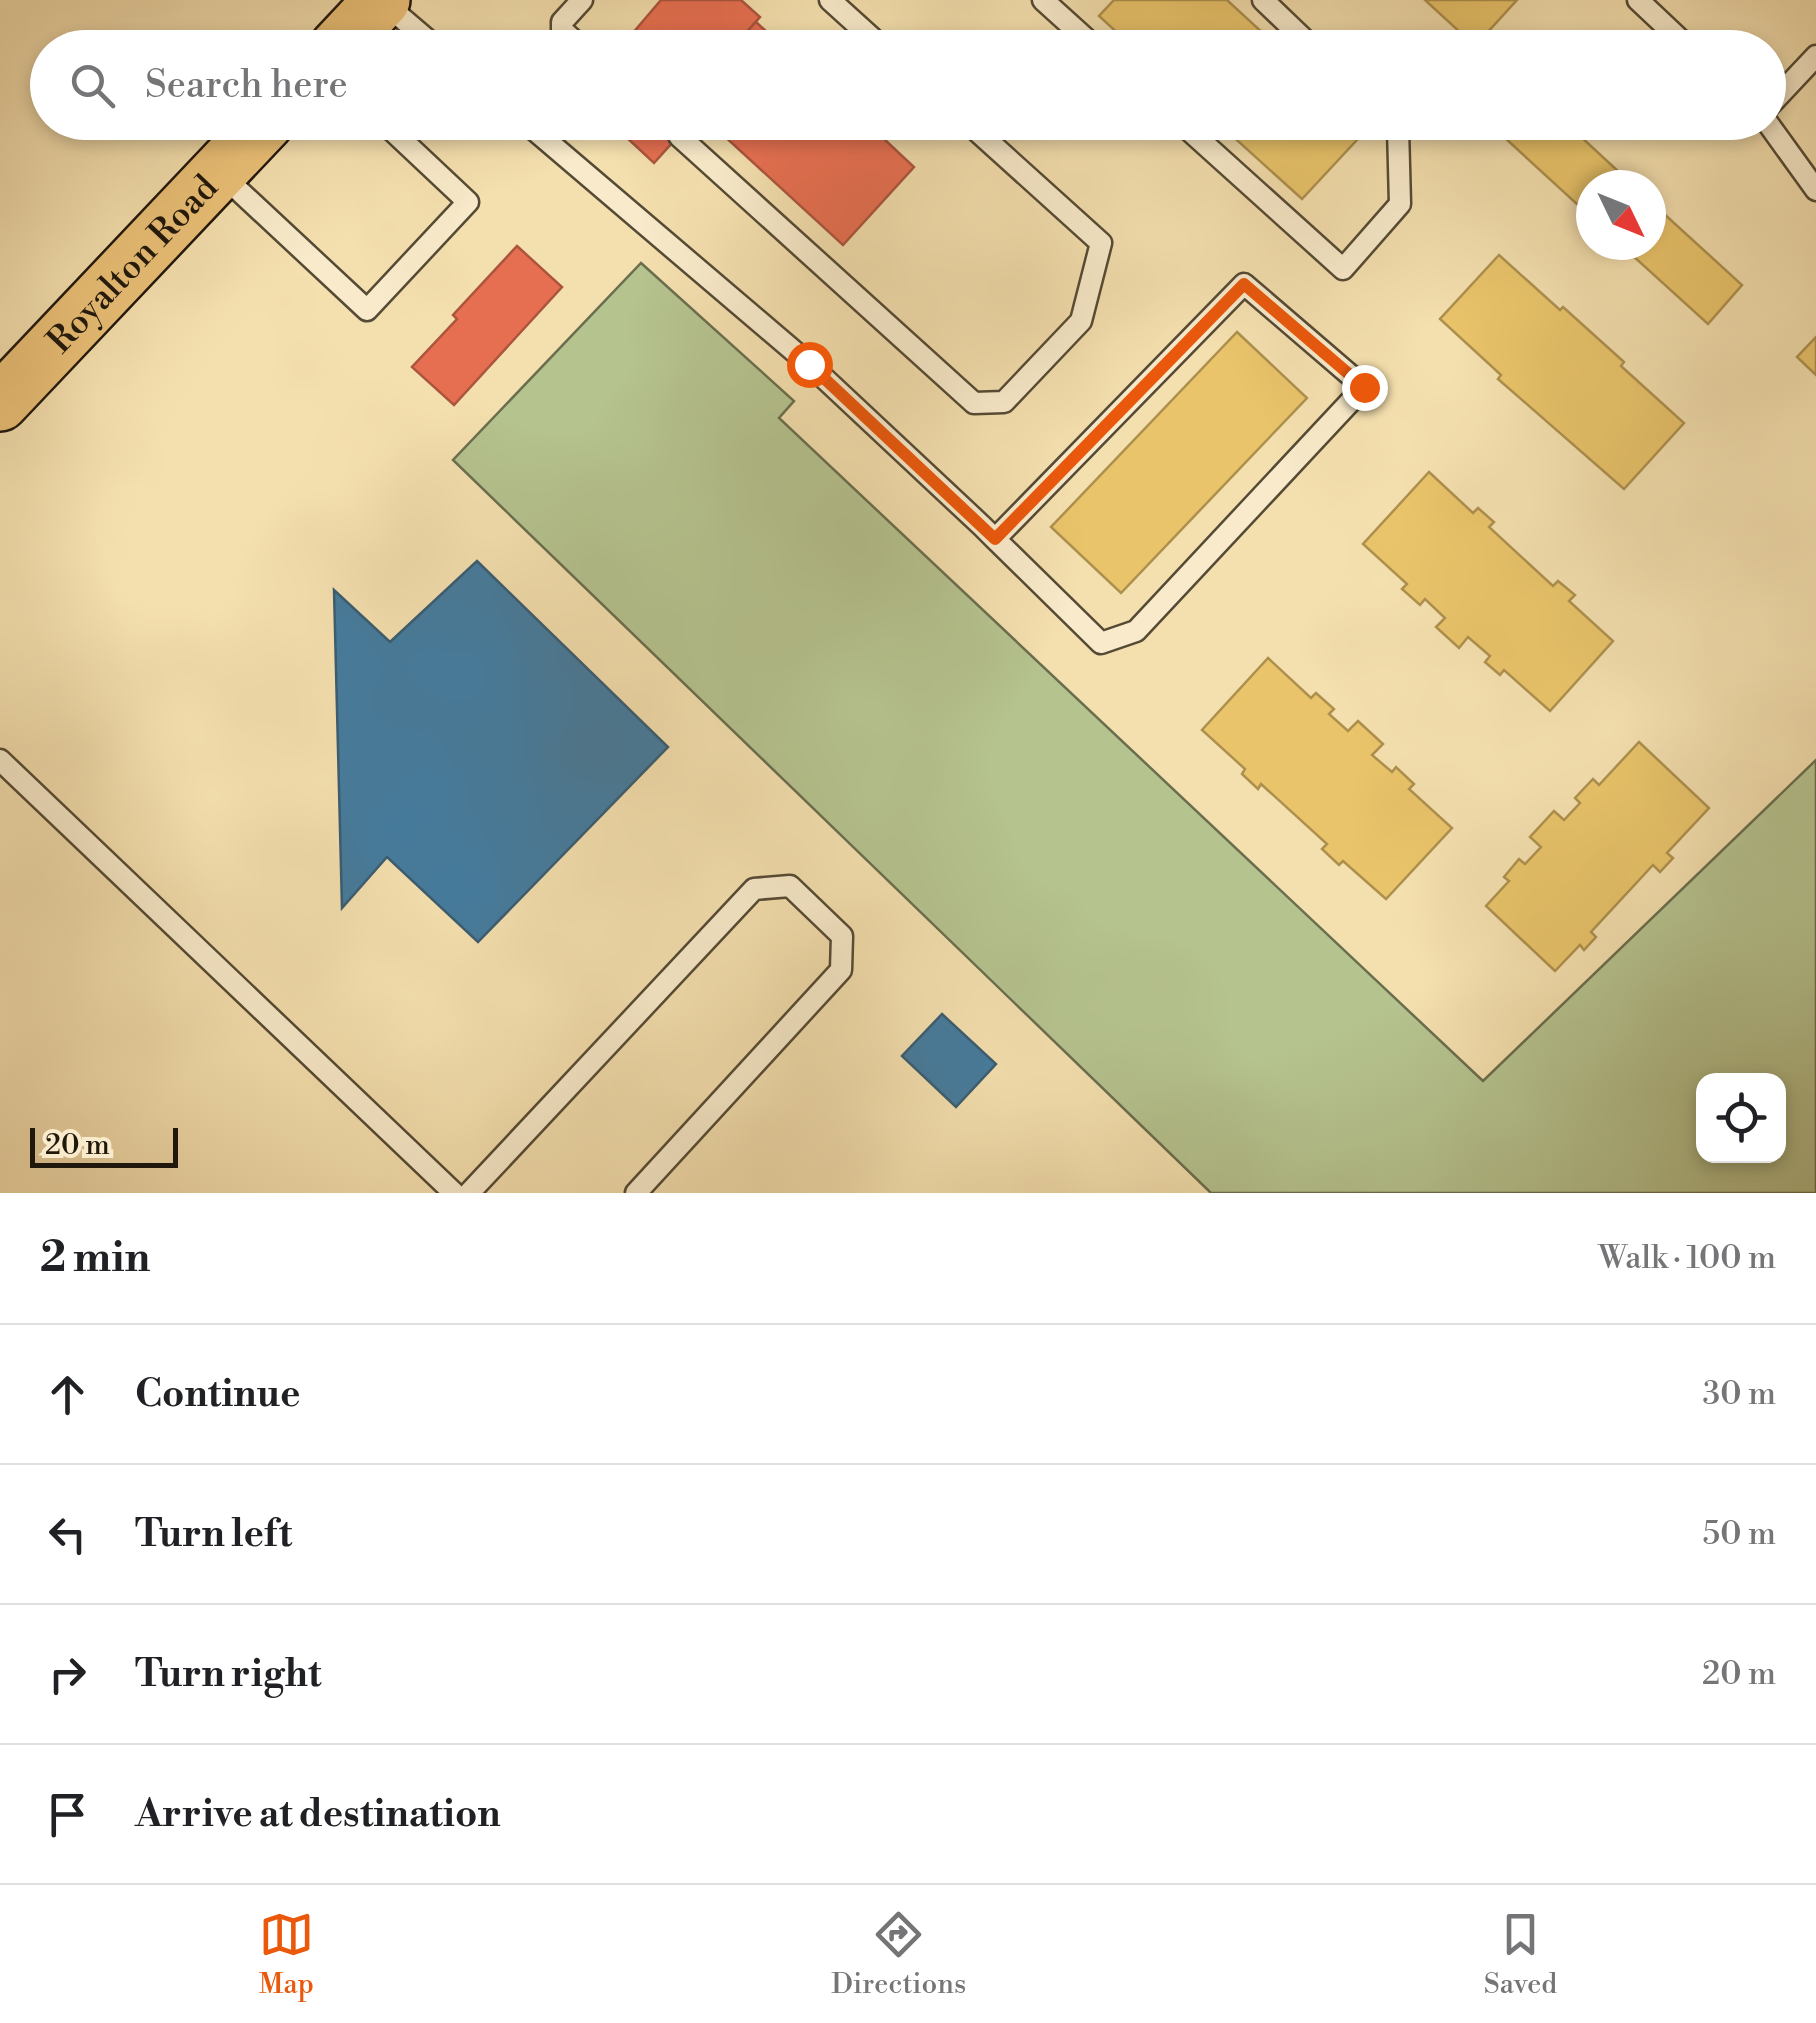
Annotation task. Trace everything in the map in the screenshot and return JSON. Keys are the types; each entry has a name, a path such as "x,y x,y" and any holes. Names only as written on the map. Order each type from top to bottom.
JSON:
{"main road":[{"path":"354,30 382,0"},
{"name":"Royalton Road","path":"0,403 249,140"}],"lane":[{"path":"382,0 416,30"},
{"path":"562,30 562,22 582,0"},
{"path":"830,0 863,30"},
{"path":"1043,0 1076,30"},
{"path":"1262,0 1294,30"},
{"path":"1638,0 1670,30"},
{"path":"1786,88 1816,56"},
{"path":"219,172 368,310 468,202 402,140"},
{"path":"546,140 809,364 1101,644 1136,631 1364,387 1244,284 995,539"},
{"path":"683,140 974,403 1004,402 1081,321 1101,242 987,140"},
{"path":"1200,140 1343,269 1400,204 1398,140"},
{"path":"1780,140 1816,190"},
{"path":"0,760 454,1193"},
{"path":"468,1193 754,889 790,886 842,936 842,970 636,1193"}],"green space":[{"path":"641,263 794,401 779,418 1483,1081 1816,760 1816,1193 1211,1193 453,460"}],"building: Homes":[{"path":"1114,0 1227,0 1260,30 1114,30 1099,16"},
{"path":"1425,0 1517,0 1490,30 1458,30"},
{"path":"1237,140 1357,140 1302,199"},
{"path":"1507,140 1584,140 1617,170 1576,170 1576,203"},
{"path":"1666,216 1742,285 1708,324 1638,260 1666,260"},
{"path":"1499,255 1624,362 1621,366 1684,423 1624,489 1498,379 1501,375 1440,319"},
{"path":"1237,332 1307,398 1121,593 1051,527"},
{"path":"1816,337 1816,375 1797,357"},
{"path":"1429,472 1473,513 1478,508 1494,522 1489,527 1553,586 1558,581 1575,595 1569,601 1613,641 1550,711 1504,670 1500,675 1485,662 1490,656 1468,637 1459,648 1436,627 1445,618 1425,599 1420,605 1402,589 1407,584 1363,544"},
{"path":"1268,658 1311,698 1316,693 1334,709 1329,714 1348,731 1358,721 1383,744 1372,755 1392,772 1396,767 1414,784 1409,789 1452,828 1386,899 1343,861 1339,865 1322,849 1327,844 1261,784 1258,789 1242,774 1245,769 1202,730"},
{"path":"1639,742 1709,808 1667,853 1673,858 1660,872 1653,865 1591,932 1596,937 1584,950 1580,945 1555,971 1486,906 1509,881 1504,877 1519,859 1525,864 1541,847 1530,837 1554,811 1564,820 1580,803 1575,798 1593,779 1599,785"}],"building: Shops":[{"path":"661,0 741,0 760,17 748,30 635,30"},
{"path":"756,22 765,30 749,30"},
{"path":"629,140 675,140 654,163"},
{"path":"729,140 885,140 914,167 843,245"},
{"path":"517,246 562,287 454,405 412,367 457,319 453,315"}],"building: Public":[{"path":"477,561 668,747 478,942 387,857 342,908 334,590 390,642"},
{"path":"942,1014 996,1064 956,1107 902,1056"}],"route":[{"path":"809,364 995,539 1244,284 1364,387"}]}
